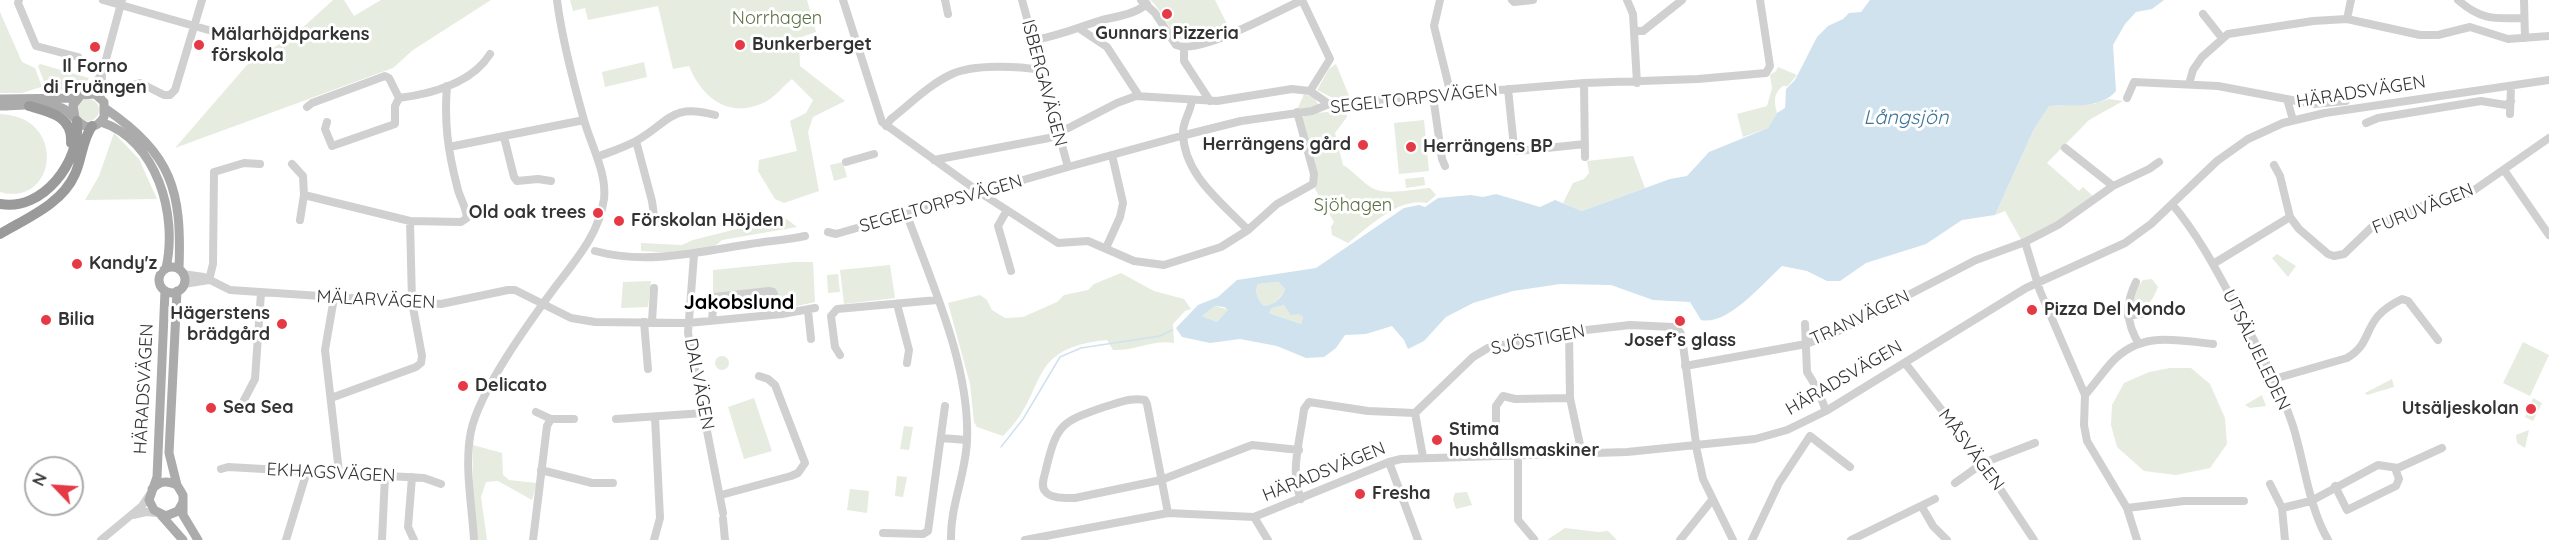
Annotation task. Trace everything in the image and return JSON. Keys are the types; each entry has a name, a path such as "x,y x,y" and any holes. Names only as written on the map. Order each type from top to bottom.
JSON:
{"highway":[{"path":"29,106 62,117 72,135 70,154"},
{"path":"0,204 26,203 39,196 59,177 77,139 76,120"},
{"path":"0,234 46,207 61,195 76,172 86,139 97,124"}],"main road":[{"path":"0,106 63,108 76,120 88,127 97,124 119,130 135,144 157,176 163,192 168,223 166,268 159,277 159,284 165,291 180,288 180,222 174,190 156,153 143,137 106,109 100,97 88,93 80,97 73,105 76,120"},
{"path":"0,99 80,97"},
{"path":"97,124 106,109"},
{"path":"166,268 181,271"},
{"name":"HÄRADSVÄGEN","path":"177,485 169,453 180,288"},
{"name":"HÄRADSVÄGEN","path":"151,492 157,477 165,291"},
{"path":"183,540 151,505 151,492 166,482 177,485 181,490 183,515 198,540"},
{"path":"159,514 173,514 183,502"}],"street":[{"path":"19,0 18,3 36,46 78,57"},
{"path":"104,0 121,3 226,35"},
{"path":"133,85 140,83 164,95 170,95 175,90 202,0"},
{"path":"474,540 468,459 475,418 496,375 542,304 581,253 597,225 604,197 597,157 584,120 557,0"},
{"path":"843,0 884,124 979,192 1058,243 1088,242 1134,261 1164,265 1221,246 1248,230 1277,204 1313,184 1314,174 1297,112"},
{"path":"945,0 948,14"},
{"name":"ISBERGAVÄGEN","path":"1022,0 1057,134 1068,167"},
{"path":"1032,40 1129,15 1144,2 1176,45 1184,48 1195,47 1225,36 1302,0 1330,59 1310,91"},
{"path":"1440,0 1434,26 1451,95"},
{"path":"1512,0 1514,2 1533,0"},
{"path":"1628,0 1633,14 1637,82"},
{"path":"1634,31 1643,31 1682,0"},
{"name":"SEGELTORPSVÄGEN","path":"828,232 836,234 908,215 979,192 1241,121 1312,111 1329,104 1584,83 1637,82 1766,73 1770,66 1760,0"},
{"path":"2347,19 2351,0"},
{"path":"2458,0 2473,12 2489,18 2523,18"},
{"path":"2524,0 2525,38"},
{"path":"100,97 102,74 121,3"},
{"path":"2203,14 2222,38"},
{"path":"2190,84 2197,65 2222,38 2234,32 2313,21 2347,19 2420,35 2438,35 2470,27 2508,39 2549,36"},
{"path":"1080,29 1107,47 1139,96"},
{"path":"1184,48 1184,61 1210,100"},
{"path":"399,98 447,87 475,71 490,54"},
{"path":"884,124 939,81 952,74 974,68 1041,70"},
{"path":"80,97 94,85 102,74"},
{"path":"307,107 312,103 385,76 390,78 399,98"},
{"name":"HÄRADSVÄGEN","path":"1025,540 1051,537 1168,513 1254,517 1389,462 1423,457 1582,454 1697,445 1772,435 1807,422 2038,282 2125,243 2172,204 2221,158 2248,139 2293,120 2325,113 2549,80"},
{"path":"2127,98 2133,82 2218,86 2317,104 2346,101"},
{"path":"1584,83 1585,157"},
{"path":"2510,114 2511,86"},
{"path":"304,195 410,221 461,222 466,218 466,210 456,186 444,117 447,87"},
{"path":"934,160 1049,138 1117,103 1139,96 1210,100 1292,89 1310,91 1329,104"},
{"path":"1508,90 1514,147 1518,151 1585,144"},
{"path":"1433,96 1445,166"},
{"path":"327,122 325,129 332,146 395,124 395,106 399,98"},
{"path":"2288,99 2293,120"},
{"path":"1192,100 1183,130 1192,168 1197,177 1248,230"},
{"name":"HÄRADSVÄGEN","path":"2366,123 2376,118 2481,101 2506,105 2511,101"},
{"path":"597,157 636,141 669,117 681,112 694,110 715,115"},
{"path":"449,147 584,120"},
{"path":"504,137 517,181 538,179 551,182"},
{"name":"FURUVÄGEN","path":"2290,217 2328,254 2344,254 2373,227 2430,202 2464,196 2549,138"},
{"path":"636,141 652,201 655,223 682,222"},
{"path":"2065,148 2113,186"},
{"path":"846,162 874,154"},
{"path":"1106,248 1120,217 1123,203 1112,155"},
{"name":"TRANVÄGEN","path":"1685,366 1806,344 1831,335 1976,260 2025,242 2058,225 2113,186 2149,169 2158,162"},
{"path":"180,288 209,280 213,264 214,172 244,164 260,164"},
{"path":"292,164 303,176 304,195 300,220"},
{"path":"2213,264 2290,217 2280,176 2274,165"},
{"path":"2505,170 2549,235"},
{"name":"UTSÄLJELEDEN","path":"2172,204 2190,226 2213,264 2274,379 2293,427 2311,501 2328,540"},
{"path":"1007,210 998,226 1011,271"},
{"path":"908,215 937,300 966,402 967,440 951,540"},
{"path":"331,398 416,367 421,363 422,356 412,303 410,221"},
{"path":"595,251 613,256 636,257 694,255 804,236"},
{"path":"2025,242 2038,282 2085,395 2084,426 2087,441 2127,508 2137,540"},
{"name":"DALVÄGEN","path":"694,255 688,333 721,495 725,540"},
{"name":"MÄLARVÄGEN","path":"181,271 204,277 230,290 412,303 449,303 508,290 522,293 579,320 688,322 782,314 811,309 811,339"},
{"path":"2136,282 2129,299 2128,315 2131,331 2139,344"},
{"path":"648,369 648,322 654,288"},
{"path":"712,320 714,297 769,291 772,292 782,314"},
{"path":"243,402 255,379 261,293"},
{"path":"334,298 325,350 339,472"},
{"path":"2274,379 2355,354 2365,344 2378,316 2402,299 2408,300 2431,333 2438,339"},
{"path":"840,355 835,347 832,312 837,309 937,300"},
{"path":"897,304 909,351 907,363"},
{"path":"2128,315 2175,307"},
{"path":"1805,324 1807,372 1818,390 1826,411"},
{"name":"SJÖSTIGEN","path":"1415,413 1480,351 1569,332 1630,325 1673,327 1680,332 1682,337 1703,478 1733,540"},
{"path":"1569,332 1570,398 1582,454"},
{"path":"2085,395 2111,363 2139,344 2158,338 2213,344"},
{"name":"MÅSVÄGEN","path":"1905,363 1983,463 2034,540"},
{"path":"721,495 792,476 798,473 805,463 775,385 759,376"},
{"path":"1496,423 1496,406 1503,396 1515,399 1570,398"},
{"path":"1168,513 1161,480 1147,404 1142,399 1126,400 1070,420 1056,435 1043,483 1045,491 1048,494 1076,498 1161,480 1252,445 1299,450"},
{"path":"1301,499 1295,474 1306,404 1309,402 1368,411 1415,413 1423,457"},
{"path":"883,533 923,534 928,531 945,406"},
{"path":"536,412 551,419 574,419"},
{"path":"616,419 704,413"},
{"path":"654,540 660,518 655,417"},
{"path":"533,540 547,426 551,419"},
{"path":"1752,540 1779,483 1810,436 1850,467"},
{"path":"940,438 967,440"},
{"path":"1956,483 1983,463 2035,443"},
{"path":"2282,508 2311,501 2335,486 2378,465 2395,468 2442,448"},
{"path":"1518,456 1518,519 1534,539"},
{"path":"1389,462 1418,540"},
{"name":"EKHAGSVÄGEN","path":"221,469 228,467 339,472 424,478 441,484"},
{"path":"2335,486 2348,510 2396,486 2399,479 2395,468"},
{"path":"541,470 592,483 613,483"},
{"path":"286,540 307,471"},
{"path":"382,540 385,476"},
{"path":"412,477 408,527 414,540"},
{"path":"2270,484 2282,508 2284,540"},
{"path":"101,540 142,506 151,492"},
{"path":"1851,540 1935,499"},
{"path":"1680,540 1712,500"},
{"path":"2127,508 2184,501 2244,501"},
{"path":"1922,507 1932,526 1947,540"},
{"path":"131,515 146,512 159,514"},
{"path":"1254,517 1268,540"}],"green space":[{"path":"333,0 344,0 354,16 381,0 491,0 413,50 393,68 175,148 247,65 299,31"},
{"name":"Norrhagen","path":"570,0 807,0 816,32 799,38 800,66 845,101 813,117 808,132 819,191 784,203 775,199 758,171 759,160 797,151 790,121 806,113 813,100 792,79 767,101 742,108 730,107 710,97 689,66 673,69 658,6 588,20 585,8 573,11"},
{"path":"1150,0 1215,0 1230,30 1198,41 1186,42 1174,33"},
{"path":"0,12 22,62 35,68 41,87 22,93 0,93"},
{"path":"644,62 647,77 605,87 602,72"},
{"path":"40,64 89,78 76,89 58,90 46,87 38,66"},
{"path":"1336,64 1350,98 1335,99 1317,90 1329,69"},
{"path":"1778,67 1797,75 1788,86 1783,86 1777,92 1775,101 1777,113 1768,128 1743,137 1737,114 1767,106 1772,88 1770,75"},
{"path":"1304,94 1314,97 1318,104 1297,110"},
{"path":"88,99 96,102 99,110 96,118 88,121 80,118 77,110 80,102"},
{"path":"2109,99 2123,101 2089,120 2047,163 2079,191 2083,187 2095,198 2023,243 2005,211 1995,215 2033,131 2049,106 2094,104"},
{"name":"Sjöhagen","path":"1346,110 1347,117 1335,133 1343,165 1375,189 1390,192 1430,188 1436,195 1427,203 1405,204 1395,209 1348,243 1332,235 1331,227 1334,222 1315,189 1317,183 1302,118 1307,114"},
{"path":"0,114 22,119 37,129 45,144 47,160 43,175 34,187 19,193 0,192"},
{"name":"Herrängens BP","path":"1424,120 1429,171 1399,174 1394,123"},
{"path":"114,133 139,159 157,199 85,200 99,176"},
{"path":"1633,156 1645,188 1582,211 1563,203 1573,183 1584,179 1589,173 1587,161"},
{"path":"843,162 847,177 834,181 830,165"},
{"path":"1424,177 1425,185 1406,188 1405,179"},
{"path":"784,217 797,227 722,240 714,246 694,253 641,251 641,243 682,245 693,240"},
{"path":"2277,254 2296,266 2288,277 2272,258"},
{"path":"813,262 815,302 788,308 775,290 713,294 713,270"},
{"path":"890,265 895,298 844,304 840,270"},
{"path":"1121,273 1154,291 1184,299 1191,309 1185,311 1173,324 1174,343 1166,342 1113,350 1107,340 1080,345 1062,352 1041,374 1018,419 1003,436 977,427 974,422 970,384 948,303 980,295 987,300 992,310 1005,318 1023,317 1057,302 1064,295 1088,290 1094,284"},
{"path":"838,274 840,292 828,293 827,275"},
{"path":"2152,279 2158,287 2151,300 2146,305 2132,310 2134,292 2143,280"},
{"path":"651,281 648,307 621,308 623,282"},
{"path":"1278,282 1285,289 1283,293 1274,302 1264,306 1257,296 1258,284"},
{"path":"1284,305 1303,317 1301,324 1269,313 1272,308"},
{"path":"1215,306 1229,310 1217,322 1202,316"},
{"path":"2523,342 2549,355 2530,396 2503,383"},
{"path":"722,356 727,358 729,363 727,368 722,370 717,368 715,363 717,358"},
{"path":"2170,368 2191,368 2210,384 2225,418 2227,444 2210,468 2176,475 2144,471 2117,447 2111,425 2112,405 2124,383 2149,372"},
{"path":"2392,379 2394,387 2367,395 2365,393"},
{"path":"2262,395 2266,406 2250,408 2245,405"},
{"path":"754,398 772,451 744,459 728,407"},
{"path":"2533,398 2542,403 2533,421 2525,417"},
{"path":"904,426 913,427 909,450 900,449"},
{"path":"2529,430 2525,448 2517,443 2516,435"},
{"path":"473,445 502,453 503,475 509,480 537,483 532,500 498,481 486,482 481,497 487,540 477,540 473,494"},
{"path":"897,476 907,477 903,497 895,496"},
{"path":"850,489 869,491 867,513 847,510"},
{"path":"1467,492 1472,505 1456,509 1453,499 1455,493"},
{"path":"1565,528 1608,531 1617,540 1547,540"}],"water":[{"name":"Långsjön","path":"1870,0 2164,0 2152,9 2136,12 2125,24 2113,45 2116,91 2094,104 2049,106 2033,131 1995,215 1962,220 1926,244 1866,263 1840,281 1827,281 1807,271 1782,266 1744,302 1711,320 1701,320 1690,302 1653,300 1611,285 1560,284 1513,291 1473,303 1446,317 1424,341 1408,349 1404,340 1392,326 1366,334 1345,335 1336,348 1324,357 1306,358 1277,346 1240,339 1210,343 1182,337 1176,328 1198,305 1218,297 1237,280 1316,268 1404,208 1419,205 1425,207 1438,198 1471,195 1483,197 1496,194 1540,207 1555,200 1582,211 1670,179 1687,176 1709,152 1768,128 1777,113 1785,108 1786,89 1795,80 1817,37 1828,26 1843,19 1849,13 1861,12","holes":["1278,282 1285,289 1283,293 1274,302 1264,306 1257,296 1258,284","1284,305 1291,315 1298,314 1303,317 1301,324 1269,313 1272,308","1215,306 1228,310 1217,322 1202,316"]}],"waterway":[{"path":"1001,447 1023,419 1060,357 1081,348 1160,336 1172,330"}],"place":[{"name":"Gunnars Pizzeria","path":"1167,14"},
{"name":"Mälarhöjdparkens förskola","path":"199,45"},
{"name":"Bunkerberget","path":"740,45"},
{"name":"Il Forno di Fruängen","path":"95,47"},
{"name":"Herrängens gård","path":"1363,145"},
{"name":"Herrängens BP","path":"1411,147"},
{"name":"Old oak trees","path":"598,213"},
{"name":"Förskolan Höjden","path":"619,221"},
{"name":"Kandy'z","path":"77,264"},
{"name":"Pizza Del Mondo","path":"2032,310"},
{"name":"Bilia","path":"46,320"},
{"name":"Josef’s glass","path":"1680,321"},
{"name":"Hägerstens brädgård","path":"282,324"},
{"name":"Delicato","path":"463,386"},
{"name":"Sea Sea","path":"211,408"},
{"name":"Utsäljeskolan","path":"2531,409"},
{"name":"Stima hushållsmaskiner","path":"1437,440"},
{"name":"Fresha","path":"1360,494"}],"district":[{"name":"Jakobslund","path":"739,303"}]}
